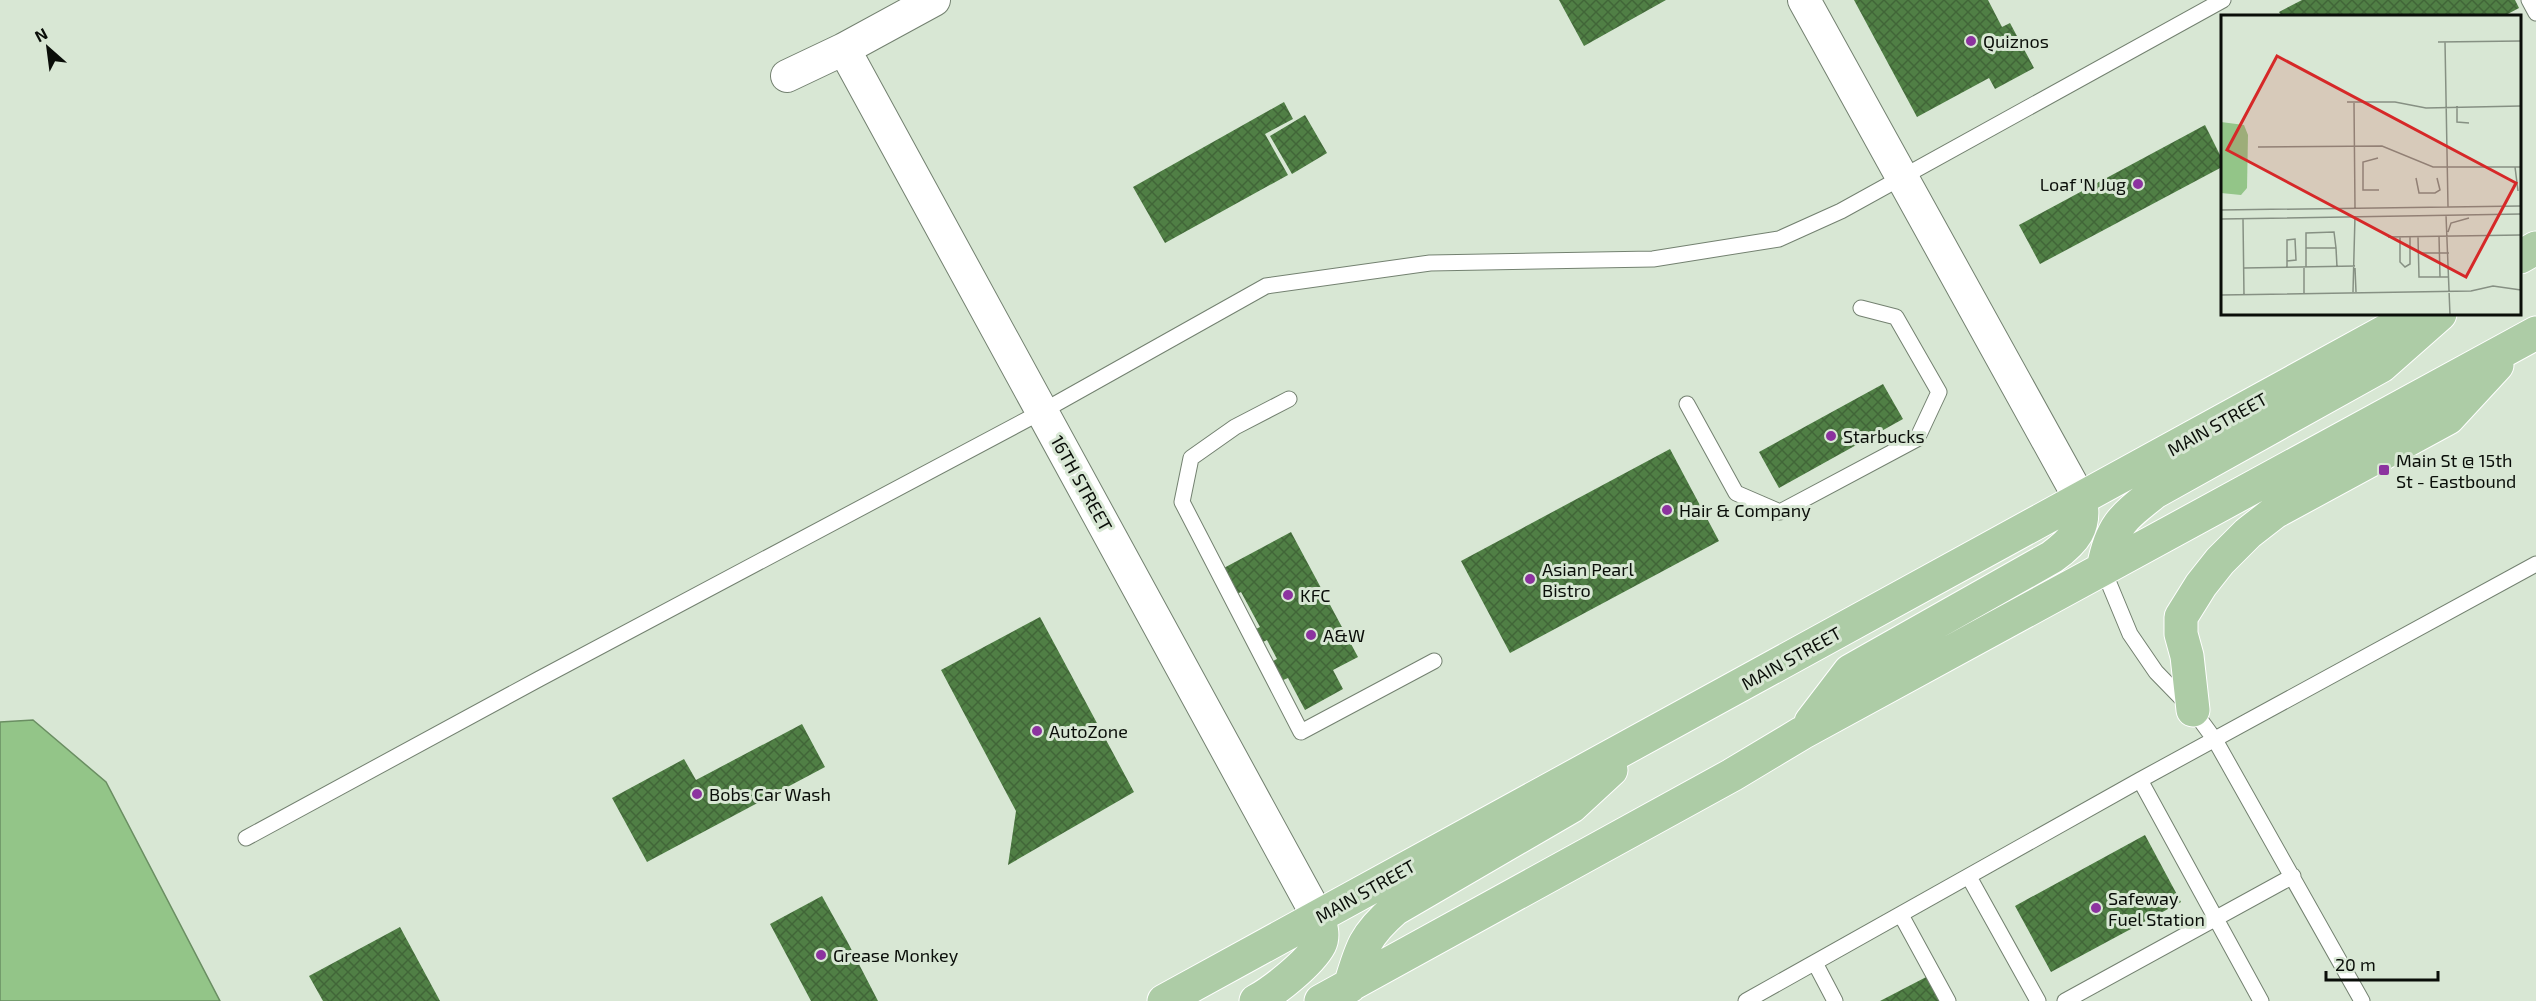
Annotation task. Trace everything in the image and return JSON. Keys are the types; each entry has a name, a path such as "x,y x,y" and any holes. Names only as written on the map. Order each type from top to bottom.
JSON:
{"main road":[{"path":"2521,256 2536,248"},
{"name":"MAIN STREET","path":"1164,1001 2415,315"},
{"path":"2103,569 2114,530 2125,515 2155,492 2381,366 2439,315"},
{"path":"1321,1001 1354,993 1802,733 2526,339"},
{"path":"2193,710 2187,657 2181,634 2181,617 2201,585 2220,561 2248,532 2276,512 2448,418 2526,339"},
{"path":"1802,733 1850,671 2052,557 2066,546 2077,534 2084,513 2080,499"},
{"path":"1354,993 1363,944 1376,925 1395,909 1572,806 1648,736"},
{"path":"1256,1001 1296,971 1320,944 1322,930 1318,917"}],"street":[{"path":"787,76 844,50 934,0"},
{"path":"1804,0 2080,499"},
{"name":"16TH STREET","path":"844,50 1318,917"}],"lane":[{"path":"246,838 1043,411 1266,286 1430,263 1653,259 1779,239 1841,211 2223,0"},
{"path":"2529,0 2536,13"},
{"path":"1687,404 1736,493 1780,512 1917,439 1940,392 1896,317 1861,308"},
{"path":"1289,399 1235,427 1191,458 1182,502 1301,732 1434,661"},
{"path":"1746,1001 1969,878 2140,780 2536,564"},
{"path":"2103,569 2130,634 2156,672 2193,710 2215,740 2362,1001"},
{"path":"2140,780 2261,1001"},
{"path":"2065,1001 2293,876"},
{"path":"1969,878 2038,1001"},
{"path":"1900,915 1948,1001"},
{"path":"1815,963 1835,1001"}],"shaded area":[{"path":"33,720 106,782 220,1001 0,1001 0,722"}],"building":[{"path":"1559,0 1666,0 1584,46"},
{"path":"1854,0 1988,0 2002,27 2010,23 2034,68 1995,89 1989,78 1917,117"},
{"path":"2302,0 2515,0 2519,8 2506,15 2281,15 2279,12"},
{"path":"1284,102 1293,119 1265,134 1288,175 1165,243 1133,187"},
{"path":"1305,115 1327,153 1292,174 1270,136"},
{"path":"2205,125 2221,157 2221,168 2040,264 2019,225"},
{"name":"Starbucks","path":"1883,384 1903,419 1779,488 1759,452"},
{"path":"1670,449 1719,541 1510,653 1461,561"},
{"path":"1291,532 1358,657 1333,670 1343,689 1305,710 1288,678 1281,681 1271,662 1277,659 1267,640 1261,643 1254,630 1260,627 1241,592 1237,594 1222,569"},
{"name":"AutoZone","path":"1040,617 1134,792 1008,865 1016,811 941,670"},
{"name":"Bobs Car Wash","path":"802,724 825,767 647,862 612,798 684,759 696,780"},
{"path":"2145,835 2181,902 2051,972 2015,906"},
{"name":"Grease Monkey","path":"822,896 878,1001 811,1001 770,924"},
{"path":"400,927 440,1001 323,1001 309,976"},
{"path":"1932,974 1946,1001 1880,1001"}],"place":[{"name":"Quiznos","path":"1971,41"},
{"name":"Loaf 'N Jug","path":"2138,184"},
{"name":"Starbucks","path":"1831,436"},
{"name":"Main St @ 15th St - Eastbound","path":"2384,470"},
{"name":"Hair & Company","path":"1667,510"},
{"name":"Asian Pearl Bistro","path":"1530,579"},
{"name":"KFC","path":"1288,595"},
{"name":"A&W","path":"1311,635"},
{"name":"AutoZone","path":"1037,731"},
{"name":"Bobs Car Wash","path":"697,794"},
{"name":"Safeway Fuel Station","path":"2096,908"},
{"name":"Grease Monkey","path":"821,955"}]}
